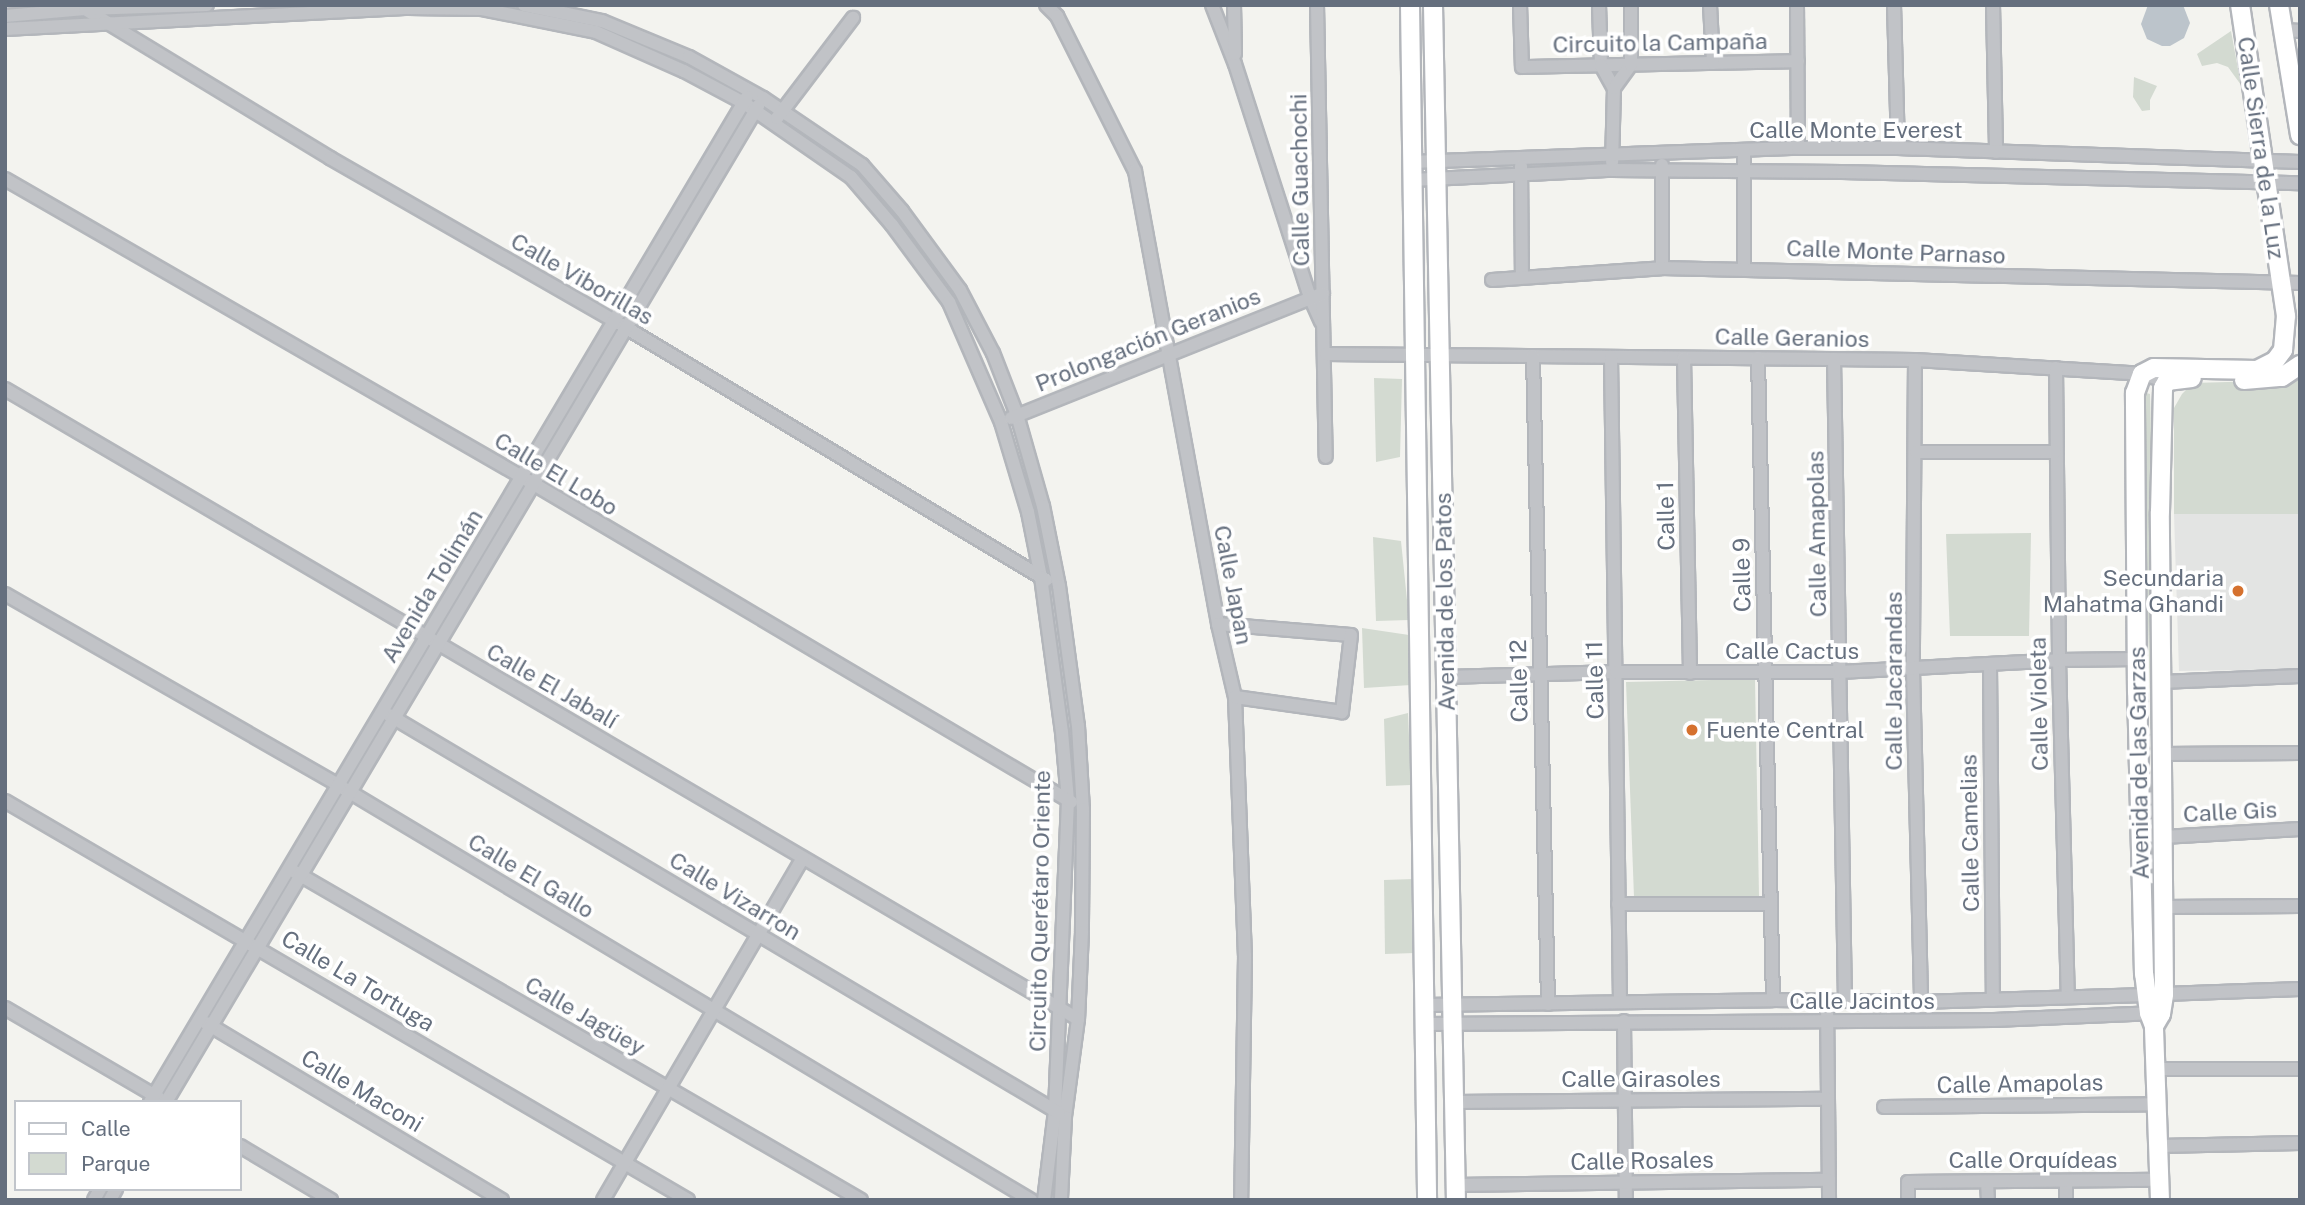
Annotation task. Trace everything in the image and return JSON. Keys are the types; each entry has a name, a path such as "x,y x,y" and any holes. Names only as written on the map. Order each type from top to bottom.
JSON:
{"street":[{"path":"5,16 85,9 207,5"},
{"name":"Circuito Querétaro Oriente","path":"524,5 602,22 676,52 750,101 774,123 851,177 907,245 949,302 1001,422 1028,512 1041,577 1062,732 1068,800 1059,1009 1061,1200"},
{"name":"Calle Japan","path":"1046,5 1057,16 1135,171 1218,624 1235,697 1245,956 1241,1200"},
{"path":"1212,5 1235,64 1310,297 1322,325"},
{"path":"1234,5 1235,64"},
{"name":"Calle Guachochi","path":"1317,5 1326,457"},
{"name":"Avenida de los Patos","path":"1410,5 1427,1200"},
{"name":"Avenida de los Patos","path":"1433,5 1455,1192"},
{"name":"Circuito la Campaña","path":"1520,5 1522,67 1798,61"},
{"path":"1599,5 1601,65 1614,88 1612,170"},
{"path":"1614,88 1630,65 1631,5"},
{"path":"1710,5 1713,63"},
{"path":"1797,5 1798,148"},
{"path":"1894,5 1898,148"},
{"path":"1993,5 1996,152"},
{"name":"Calle Sierra de la Luz","path":"2142,374 2154,368 2257,370 2275,360 2283,350 2290,283 2240,5"},
{"name":"Calle Sierra de la Luz","path":"2279,5 2291,30 2300,135"},
{"name":"Circuito Querétaro Oriente","path":"5,29 287,11 482,7 596,32 750,101 763,98 862,165 920,234 960,290 993,352 1017,415 1043,506 1059,586 1078,726 1083,809 1078,1019 1045,1200"},
{"name":"Calle Viborillas","path":"85,9 330,158 626,328 1059,586"},
{"path":"774,123 853,18"},
{"path":"671,65 676,52"},
{"name":"Avenida Tolimán","path":"159,1100 211,1026 259,947 350,792 427,635 614,321 750,101"},
{"name":"Avenida Tolimán","path":"159,1100 199,1019 338,785 438,644 533,486 626,328 750,101"},
{"name":"Calle Monte Everest","path":"1412,180 1437,170 1521,158 1798,148 1898,148 2062,156 2298,162"},
{"path":"1841,148 1842,172"},
{"path":"1744,151 1744,269"},
{"path":"1661,154 1662,268"},
{"path":"2062,156 2062,179"},
{"path":"1521,158 1522,277"},
{"name":"Calle Monte Everest","path":"1412,162 1437,170 1522,173 1612,170 1842,172 2297,183"},
{"name":"Calle El Lobo","path":"5,179 522,477 533,486 1083,809"},
{"path":"907,245 920,234"},
{"name":"Calle Monte Parnaso","path":"1493,281 1662,268 2290,283"},
{"name":"Prolongación Geranios","path":"1001,422 1323,293"},
{"path":"1326,354 1415,355"},
{"name":"Calle Geranios","path":"1415,355 1915,360 2142,374 2167,381"},
{"name":"Calle 12","path":"1533,356 1548,1004"},
{"name":"Calle 11","path":"1611,357 1620,1002"},
{"name":"Calle 1","path":"1684,358 1690,673"},
{"name":"Calle 9","path":"1758,358 1773,1000"},
{"name":"Calle Amapolas","path":"1834,359 1844,1001"},
{"name":"Calle Jacarandas","path":"1915,360 1913,670 1921,1002"},
{"path":"2167,381 2182,378 2255,380 2282,377 2300,365"},
{"name":"Calle Violeta","path":"2056,368 2055,452 2068,997"},
{"name":"Avenida de las Garzas","path":"2142,374 2135,393 2137,659 2155,994 2160,1200"},
{"name":"Avenida de las Garzas","path":"2155,994 2163,907 2160,512 2163,388 2167,381"},
{"name":"Calle El Jabalí","path":"5,389 1078,1019"},
{"path":"1916,452 2055,452"},
{"path":"2136,512 2160,512"},
{"name":"Calle El Gallo","path":"5,594 350,792 1031,1200"},
{"path":"1218,624 1351,635 1342,712 1235,697"},
{"name":"Calle Cactus","path":"1446,677 1616,672 1840,673 2059,660 2137,659"},
{"name":"Calle Camelias","path":"1990,666 1993,1000"},
{"path":"2161,682 2300,676"},
{"name":"Calle Vizarron","path":"388,715 1060,1114"},
{"path":"2163,754 2300,753"},
{"name":"Calle La Tortuga","path":"5,801 688,1200"},
{"name":"Calle Gis","path":"2163,837 2300,829"},
{"path":"603,1200 803,858"},
{"name":"Calle Jagüey","path":"288,868 861,1200"},
{"path":"1618,904 1771,904"},
{"path":"2163,907 2300,906"},
{"name":"Calle Jacintos","path":"1424,1005 1773,1000 1921,1002 2300,989"},
{"path":"1827,1002 1829,1200"},
{"path":"5,1008 159,1100"},
{"name":"Calle Jacintos","path":"1424,1024 2155,1018"},
{"name":"Calle Maconi","path":"199,1019 502,1200"},
{"path":"1625,1021 1626,1200"},
{"path":"2156,1069 2300,1069"},
{"name":"Calle Girasoles","path":"1454,1101 1828,1099"},
{"name":"Calle Amapolas","path":"1884,1107 2157,1104"},
{"path":"2159,1146 2300,1143"},
{"path":"242,1147 331,1200"},
{"name":"Calle Rosales","path":"1455,1192 1626,1183 1829,1180"},
{"name":"Calle Orquídeas","path":"1908,1200 1908,1182 2159,1180"},
{"path":"2066,1181 2067,1200"},
{"path":"1987,1182 1988,1200"}],"shaded area":[{"path":"2148,5 2183,5 2190,23 2184,38 2170,46 2162,46 2147,39 2141,24"},
{"name":"Secundaria Mahatma Ghandi","path":"2174,514 2300,514 2300,669 2179,671"}],"green space":[{"path":"2231,31 2241,85 2228,67 2217,63 2202,66 2197,54"},
{"path":"2134,77 2157,86 2150,100 2150,110 2142,111 2133,97"},
{"path":"1374,378 1402,379 1400,457 1376,462"},
{"path":"2300,380 2300,514 2174,514 2174,408 2182,394 2193,383"},
{"path":"2143,392 2150,394 2156,606 2155,939"},
{"path":"2031,533 2029,636 1950,636 1946,534"},
{"path":"1373,537 1401,541 1409,620 1376,621"},
{"path":"1362,628 1409,635 1411,685 1364,688"},
{"path":"1755,679 1759,896 1634,897 1626,682"},
{"path":"1408,713 1411,785 1386,786 1384,719"},
{"path":"1414,879 1415,953 1385,954 1384,880"}],"place":[{"name":"Secundaria Mahatma Ghandi","path":"2238,591"},
{"name":"Fuente Central","path":"1692,730"}]}
